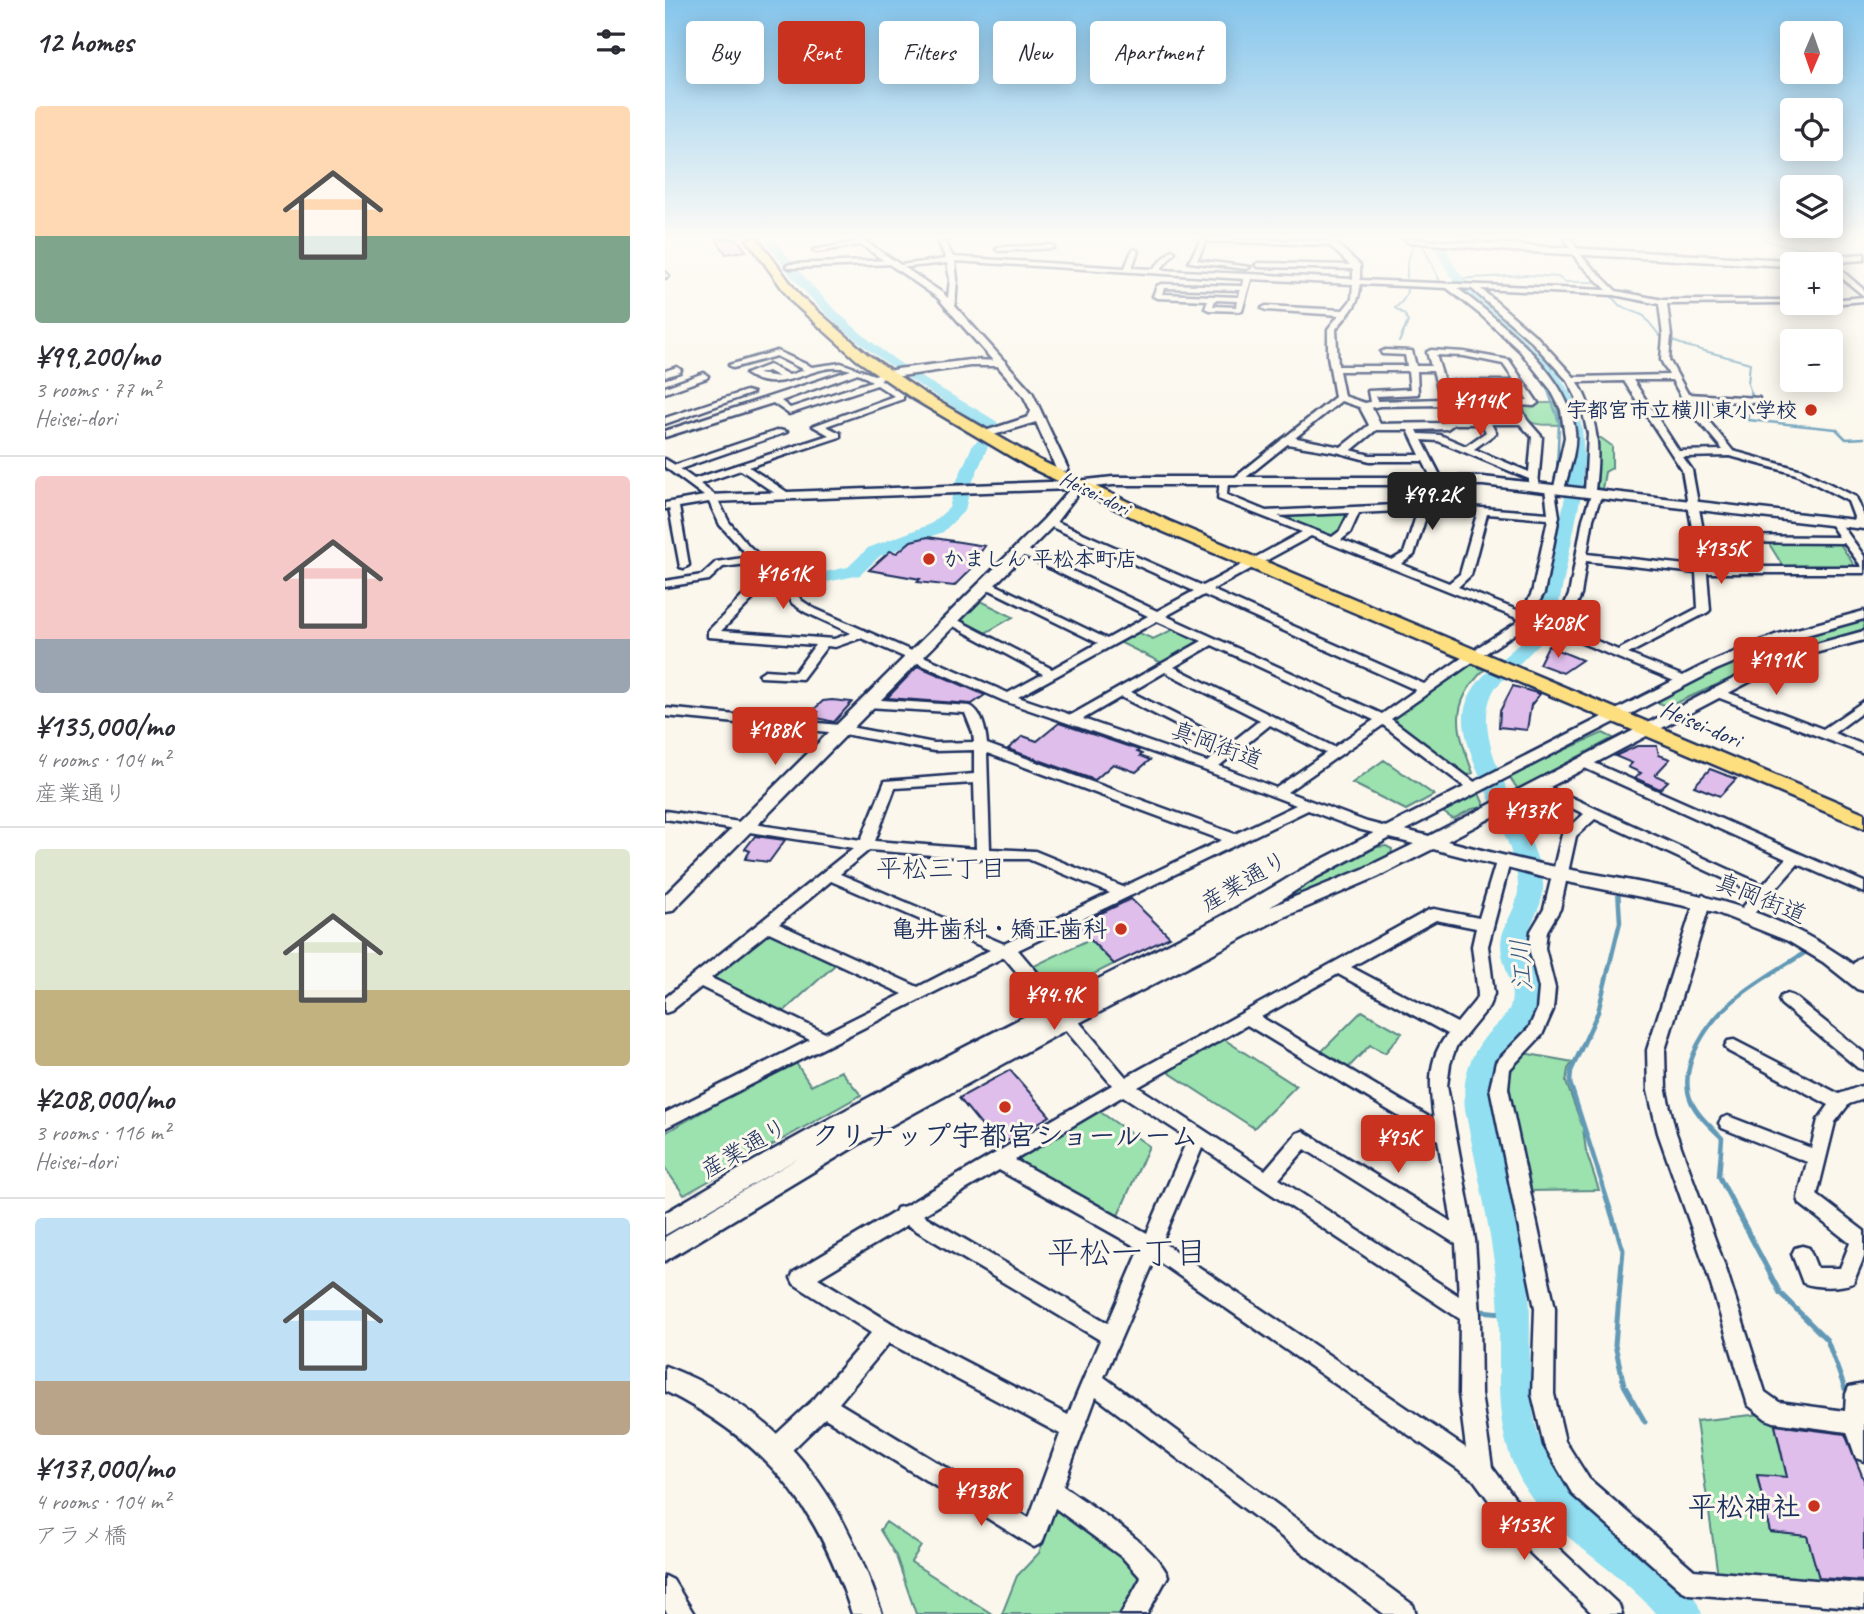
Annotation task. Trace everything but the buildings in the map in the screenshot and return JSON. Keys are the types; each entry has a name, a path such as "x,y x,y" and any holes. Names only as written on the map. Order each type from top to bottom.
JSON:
{"main road":[{"name":"Heisei-dori","path":"814,314 884,376 1129,510 1487,657 1864,821"},
{"name":"Heisei-dori","path":"824,314 884,376"},
{"name":"Heisei-dori","path":"988,434 1062,469 1083,484"},
{"name":"Heisei-dori","path":"1651,727 1864,810"}],"street":[{"path":"958,314 1028,394 1062,469"},
{"path":"1340,398 1332,329 1345,314"},
{"path":"1277,793 1426,690 1487,657 1521,625 1538,593 1557,488 1569,448 1570,428 1563,404 1553,385 1522,347 1484,314"},
{"path":"1506,314 1535,340 1572,380 1590,414 1595,438 1588,519 1575,595 1559,630 1684,681"},
{"path":"1664,314 1667,336 1665,360 1685,396 1730,453"},
{"path":"1373,427 1371,393 1415,392 1409,353 1385,352"},
{"path":"1340,398 1370,405 1446,402 1534,403 1506,362 1464,354 1431,352 1441,384 1446,402 1452,421"},
{"path":"788,378 761,364 735,368 776,353 814,371"},
{"path":"774,400 789,411 884,376 970,363 1003,363"},
{"path":"665,374 671,365"},
{"path":"693,483 837,435 818,426 900,397 884,376 833,365 788,378 763,380 750,373 769,368"},
{"path":"1335,369 1436,369"},
{"path":"665,434 857,371"},
{"path":"665,390 704,376"},
{"path":"1572,380 1674,377"},
{"path":"1619,654 1704,610 1699,539 1688,470 1627,378"},
{"path":"1441,384 1521,384"},
{"path":"665,421 749,393"},
{"path":"1685,396 1756,400"},
{"path":"1340,398 1230,481 1222,497 1525,617"},
{"path":"1514,402 1523,421 1537,437 1533,482"},
{"path":"988,434 1030,421 1037,411"},
{"path":"1564,413 1590,414"},
{"path":"1343,451 1373,427 1447,426 1452,421 1523,421"},
{"path":"1466,450 1491,433 1485,421"},
{"path":"1411,426 1437,479"},
{"path":"671,469 782,432"},
{"path":"1416,437 1440,438 1533,482 1557,488 1863,525 1852,499 1799,472 1730,453 1678,454"},
{"path":"1287,440 1370,458 1426,458"},
{"path":"742,467 786,496"},
{"path":"671,469 712,498"},
{"path":"1393,564 1409,555 1424,507 1419,479"},
{"path":"684,565 670,505 712,498 1230,481 1437,479 1533,482"},
{"path":"665,906 839,729 1049,522 1083,484"},
{"name":"真岡街道","path":"712,498 724,523 773,572 802,606 1008,698 1209,767 1363,826 1506,862 1703,900 1745,914 1804,940 1861,973"},
{"path":"1264,514 1424,507 1554,516"},
{"path":"1333,541 1345,533 1355,510"},
{"path":"1451,587 1465,575 1483,511"},
{"path":"1049,522 1426,690"},
{"path":"1581,557 1700,570 1862,571 1847,540 1834,522"},
{"path":"1008,698 1310,532"},
{"path":"1699,539 1847,540"},
{"path":"1020,550 1383,719 1476,785"},
{"path":"665,584 705,578 720,564 758,559"},
{"path":"773,572 712,634 835,643 863,633"},
{"path":"986,584 1108,643"},
{"name":"産業通り","path":"665,1250 1063,1014 1257,907 1308,874 1476,785 1684,681 1780,638 1864,615"},
{"path":"950,620 1052,674"},
{"path":"1537,787 1717,692 1810,650 1864,635"},
{"path":"1074,719 1212,641"},
{"path":"765,674 798,676 824,642"},
{"path":"1165,667 1334,752"},
{"path":"1121,692 1232,749"},
{"path":"1717,692 1864,750"},
{"path":"867,703 970,710 980,733 983,854"},
{"path":"1823,735 1864,705"},
{"path":"665,712 839,729 934,747 981,746 1237,840"},
{"path":"1209,767 1269,719"},
{"path":"1583,762 1864,888"},
{"path":"665,1007 866,845 890,784 982,778"},
{"path":"1537,787 1763,891"},
{"name":"産業通り","path":"665,1225 750,1173 1063,1014 1272,914 1370,873 1537,787"},
{"path":"668,1116 1004,950 1307,805"},
{"path":"1595,812 1569,834 1552,872 1552,909 1539,932 1537,948 1547,988 1545,1010 1536,1031 1502,1067 1499,1088 1545,1308 1543,1394 1555,1445 1581,1487 1689,1582 1864,1597"},
{"path":"665,815 866,845 983,854 1030,854 1123,893"},
{"path":"1745,914 1795,858"},
{"path":"1482,1472 1471,1426 1468,1389 1470,1315 1465,1240 1438,1086 1441,1065 1457,1031 1472,1017 1486,994 1480,946 1506,862"},
{"path":"829,875 1013,954 1124,1087 1470,1315"},
{"path":"1703,900 1656,1050 1657,1091 1667,1133 1717,1272 1756,1398 1774,1412 1855,1423"},
{"path":"1073,1429 886,1331 801,1278 904,1214 1124,1087 1434,914 1485,925"},
{"path":"768,925 917,993"},
{"path":"1340,968 1457,1031"},
{"path":"699,979 823,1039"},
{"path":"1787,1000 1864,1063"},
{"path":"1249,1018 1446,1136"},
{"path":"1734,1046 1841,1103"},
{"path":"1802,1254 1810,1278 1846,1277 1863,1241 1807,1198 1827,1121 1841,1103 1864,1092"},
{"path":"1728,1123 1817,1158"},
{"path":"823,1405 1034,1535 1092,1381 1198,1136"},
{"path":"1266,1181 1303,1138 1465,1240"},
{"path":"998,1160 1152,1246 1482,1472 1528,1535 1610,1614"},
{"path":"904,1214 1112,1336"},
{"path":"776,1450 823,1405 886,1331"},
{"path":"665,1378 699,1395 745,1424 776,1450 813,1497 839,1541 855,1573 867,1614"},
{"path":"1092,1381 1404,1614"},
{"path":"1864,1394 1857,1394 1855,1423 1864,1450"},
{"path":"1050,1490 1131,1550 1156,1576 1133,1614"},
{"path":"665,1588 682,1614"}],"green space":[{"path":"1556,403 1562,425 1530,422 1518,405"},
{"path":"1590,438 1601,438 1612,446 1612,468 1605,472 1602,489 1586,488"},
{"path":"1343,511 1350,514 1342,530 1334,536 1278,517 1281,514"},
{"path":"1838,541 1856,568 1784,568 1768,542"},
{"path":"977,599 1013,617 985,633 960,621 960,617"},
{"path":"1864,618 1864,629 1785,654 1674,704 1665,706 1655,701 1778,640"},
{"path":"1178,627 1201,637 1201,641 1162,663 1117,641 1135,631 1153,639"},
{"path":"1465,665 1474,665 1484,670 1465,695 1460,707 1460,731 1473,773 1466,776 1393,722 1392,717"},
{"path":"1603,733 1613,738 1515,791 1517,788 1508,775"},
{"path":"1384,760 1434,795 1406,810 1352,783"},
{"path":"1478,791 1485,807 1472,809 1453,819 1440,810"},
{"path":"1386,846 1392,849 1391,856 1271,907 1312,881 1377,847"},
{"path":"773,933 837,963 782,1013 712,980 716,972 763,935"},
{"path":"1090,939 1114,964 1062,990 1053,989 1034,966"},
{"path":"1362,1011 1402,1033 1385,1053 1370,1045 1347,1069 1320,1053"},
{"path":"1222,1038 1296,1086 1254,1128 1165,1070"},
{"path":"1523,1053 1573,1062 1568,1069 1566,1082 1583,1128 1586,1151 1599,1190 1528,1191 1506,1093 1508,1075"},
{"path":"794,1060 811,1086 841,1071 861,1095 684,1195 665,1168 665,1133"},
{"path":"1096,1109 1149,1146 1116,1220 1019,1166 1019,1155"},
{"path":"1761,1414 1774,1422 1787,1477 1757,1476 1770,1531 1807,1536 1822,1585 1718,1576 1696,1421"},
{"path":"1062,1510 1145,1574 1126,1614 1002,1614 1017,1576 1039,1553 1053,1513"},
{"path":"886,1522 921,1546 911,1562 992,1614 916,1614 896,1556 880,1530"}],"waterway":[{"path":"832,314 863,342 901,369"},
{"path":"1399,342 1408,322 1404,314"},
{"name":"江川","path":"1491,314 1551,373 1566,398 1575,427 1577,458 1571,507 1547,618 1536,636 1494,675 1486,686 1479,697 1474,719 1479,744 1523,851 1528,867 1531,896 1514,941 1525,990 1523,1008 1518,1018 1484,1059 1478,1085 1479,1109 1503,1222 1514,1291 1516,1411 1528,1456 1555,1497 1649,1579 1682,1614"},
{"path":"1640,314 1660,336 1686,346 1750,363 1748,384 1752,395"},
{"path":"907,373 991,424"},
{"path":"1540,376 1549,393"},
{"path":"1549,393 1559,422 1557,472 1573,473"},
{"path":"1751,393 1753,398 1748,420 1836,429 1846,439 1864,438"},
{"path":"963,485 981,444"},
{"path":"1572,483 1626,494"},
{"path":"794,584 854,571 874,552 937,528 957,510 961,493"},
{"path":"1758,509 1825,515 1864,574"},
{"path":"944,521 947,524"},
{"path":"1603,1186 1570,1083 1571,1071 1598,1012 1620,922 1618,889"},
{"path":"1723,1184 1719,1176 1722,1138 1701,1116 1689,1096 1687,1079 1692,1058 1712,1022 1726,1008 1757,983 1809,950"},
{"path":"1602,1184 1623,1250 1615,1345 1624,1385 1645,1422"},
{"path":"1723,1184 1780,1293 1827,1340 1845,1389"},
{"path":"1480,1311 1515,1314"}],"place":[{"name":"宇都宮市立横川東小学校","path":"1811,410"},
{"name":"かましん 平松本町店","path":"929,559"},
{"name":"亀井歯科・矯正歯科","path":"1121,929"},
{"name":"クリナップ宇都宮ショールーム","path":"1005,1107"},
{"name":"平松神社","path":"1814,1506"}],"district":[{"name":"平松三丁目","path":"941,868"},
{"name":"平松一丁目","path":"1127,1252"}]}
